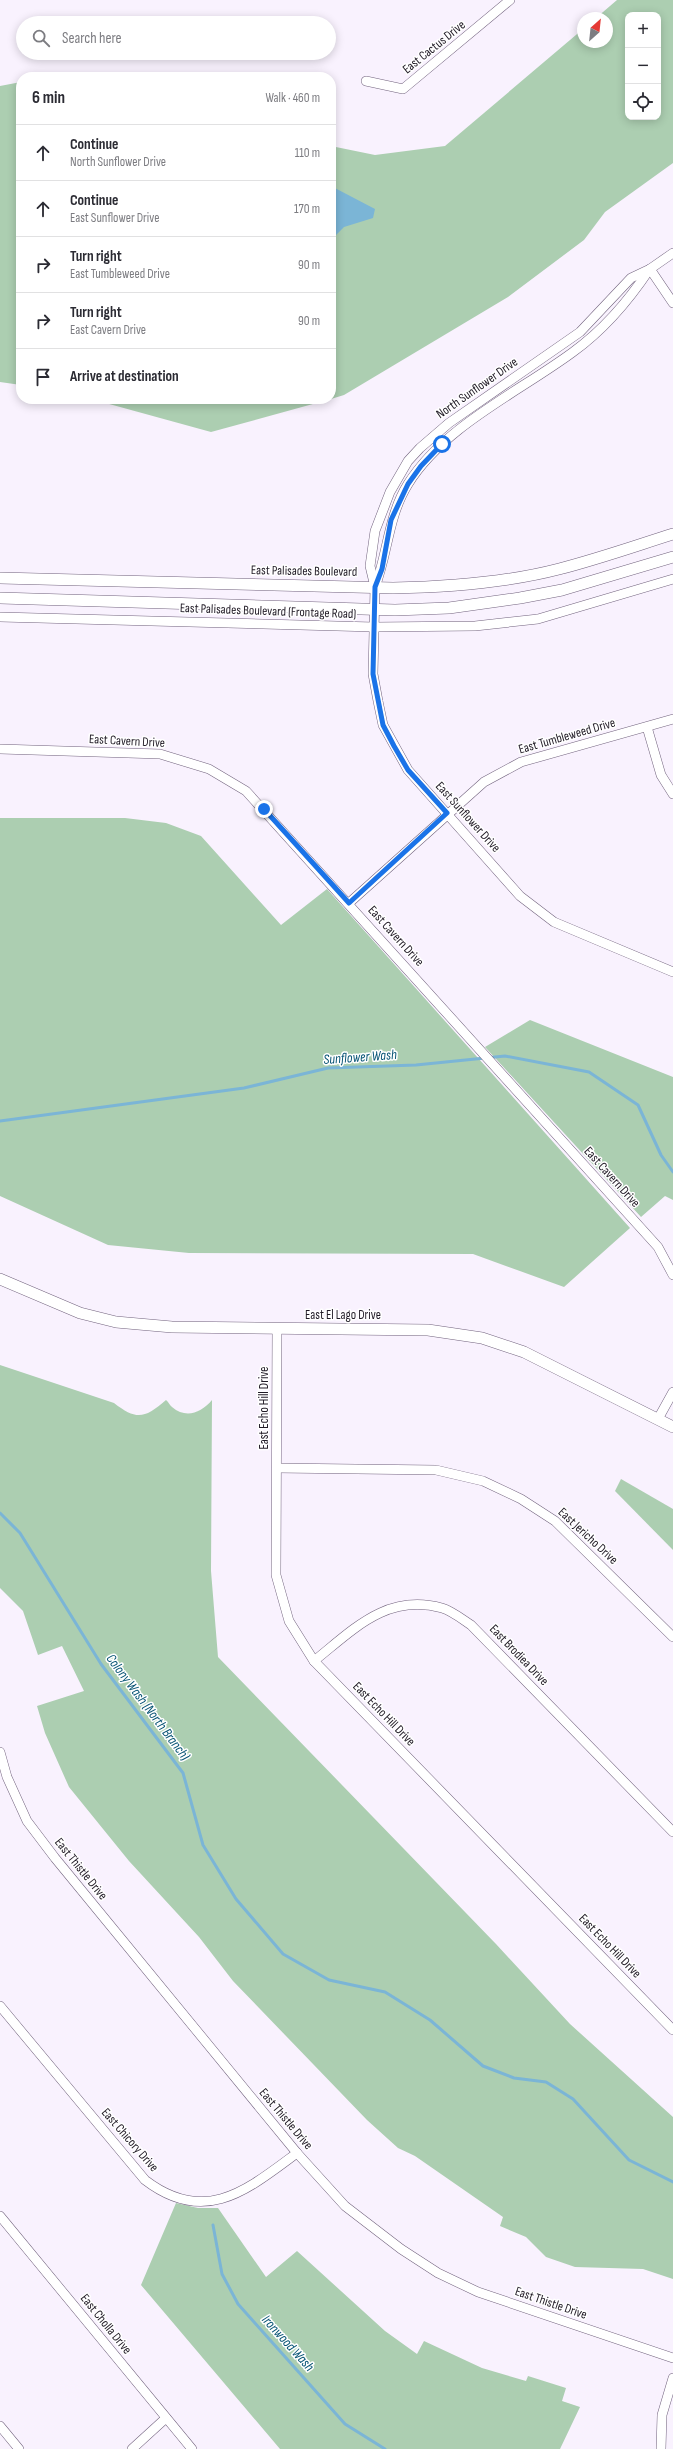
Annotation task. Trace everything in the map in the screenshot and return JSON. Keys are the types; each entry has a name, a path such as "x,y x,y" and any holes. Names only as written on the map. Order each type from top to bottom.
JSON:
{"street":[{"name":"East Cactus Drive","path":"366,81 403,89 510,0"},
{"name":"North Sunflower Drive","path":"375,587 370,566 375,531 390,492 408,461 434,436 580,332 631,278 650,269 673,253"},
{"name":"North Sunflower Drive","path":"375,587 382,569 385,548 396,506 421,466 451,435 590,338 638,287 650,269"},
{"path":"650,269 673,303"},
{"name":"North Sunflower Drive","path":"536,363 543,372"},
{"name":"North Sunflower Drive","path":"434,436 442,444"},
{"name":"East Palisades Boulevard","path":"0,578 375,587 452,586 510,579 559,569 673,534"},
{"path":"0,598 375,608 395,610 449,608 520,598 562,590 673,557"},
{"name":"East Palisades Boulevard (Frontage Road)","path":"0,618 374,627 475,626 538,619 673,579"},
{"name":"East Sunflower Drive","path":"375,587 373,674 383,725 408,770 520,896 554,922 673,972"},
{"name":"East Tumbleweed Drive","path":"349,903 447,813 484,782 521,762 673,719"},
{"path":"647,727 661,775 673,794"},
{"name":"East Cavern Drive","path":"0,749 160,754 209,769 246,791 349,903 658,1247 673,1275"},
{"name":"East El Lago Drive","path":"0,1279 80,1313 116,1322 172,1327 428,1330 482,1338 524,1352 673,1427"},
{"name":"East Echo Hill Drive","path":"277,1328 276,1575 290,1621 314,1661 673,2030"},
{"path":"658,1420 673,1392"},
{"name":"East Jericho Drive","path":"277,1468 436,1470 482,1482 521,1499 555,1521 673,1637"},
{"name":"East Brodiea Drive","path":"314,1661 367,1619 386,1609 410,1604 442,1608 471,1624 673,1832"},
{"name":"East Thistle Drive","path":"0,1752 8,1777 27,1821 36,1833 297,2153 345,2206 401,2249 438,2273 478,2292 673,2358"},
{"name":"East Chicory Drive","path":"0,2006 145,2180 159,2190 176,2197 197,2201 219,2200 250,2188 297,2153"},
{"name":"East Cholla Drive","path":"0,2216 192,2449"},
{"path":"661,2449 662,2415 673,2378"},
{"path":"132,2449 166,2418"},
{"path":"0,2426 19,2449"}],"green space":[{"path":"617,0 673,0 673,163 605,212 584,240 508,297 344,395 336,397 336,147 375,155 445,146 577,34 577,48 613,48 613,12 603,12"},
{"path":"16,83 16,384 0,382 0,86"},
{"path":"109,404 313,404 211,432"},
{"path":"0,818 125,818 166,823 201,836 281,925 327,889 630,1228 564,1287 473,1254 189,1253 108,1245 0,1196"},
{"path":"530,1020 673,1077 673,1200 665,1196 641,1217 485,1047"},
{"path":"0,1365 114,1403 129,1413 135,1415 146,1414 166,1400 177,1411 183,1413 193,1413 208,1405 212,1400 211,1571 218,1657 496,1944 570,2024 673,2117 673,2279 643,2269 575,2267 546,2257 526,2237 500,2226 503,2217 415,2156 398,2148 367,2120 233,1981 199,1937 129,1861 69,1787 45,1733 37,1706 84,1691 62,1646 38,1655 23,1611 0,1588"},
{"path":"621,1479 673,1509 673,1550 615,1491"},
{"path":"176,2203 198,2208 218,2208 266,2277 297,2251 385,2331 417,2354 424,2341 482,2368 526,2381 528,2376 566,2388 562,2401 580,2407 560,2449 280,2449 141,2285"}],"water":[{"path":"336,189 375,209 373,218 344,227 336,235"}],"waterway":[{"name":"Sunflower Wash","path":"0,1121 244,1088 328,1068 416,1065 505,1056 589,1072 638,1105 661,1155 673,1172"},
{"name":"Colony Wash (North Branch)","path":"0,1513 20,1533 101,1664 183,1773 203,1845 236,1899 283,1954 329,1980 385,1992 430,2020 483,2066 514,2078 546,2082 573,2099 629,2160 673,2182"},
{"name":"Ironwood Wash","path":"213,2225 222,2274 238,2304 345,2424 385,2449"}],"route":[{"path":"264,809 349,903 447,813 408,770 394,746 383,725 373,674 375,587 382,569 391,520 396,506 408,484 421,466 442,444"}]}
